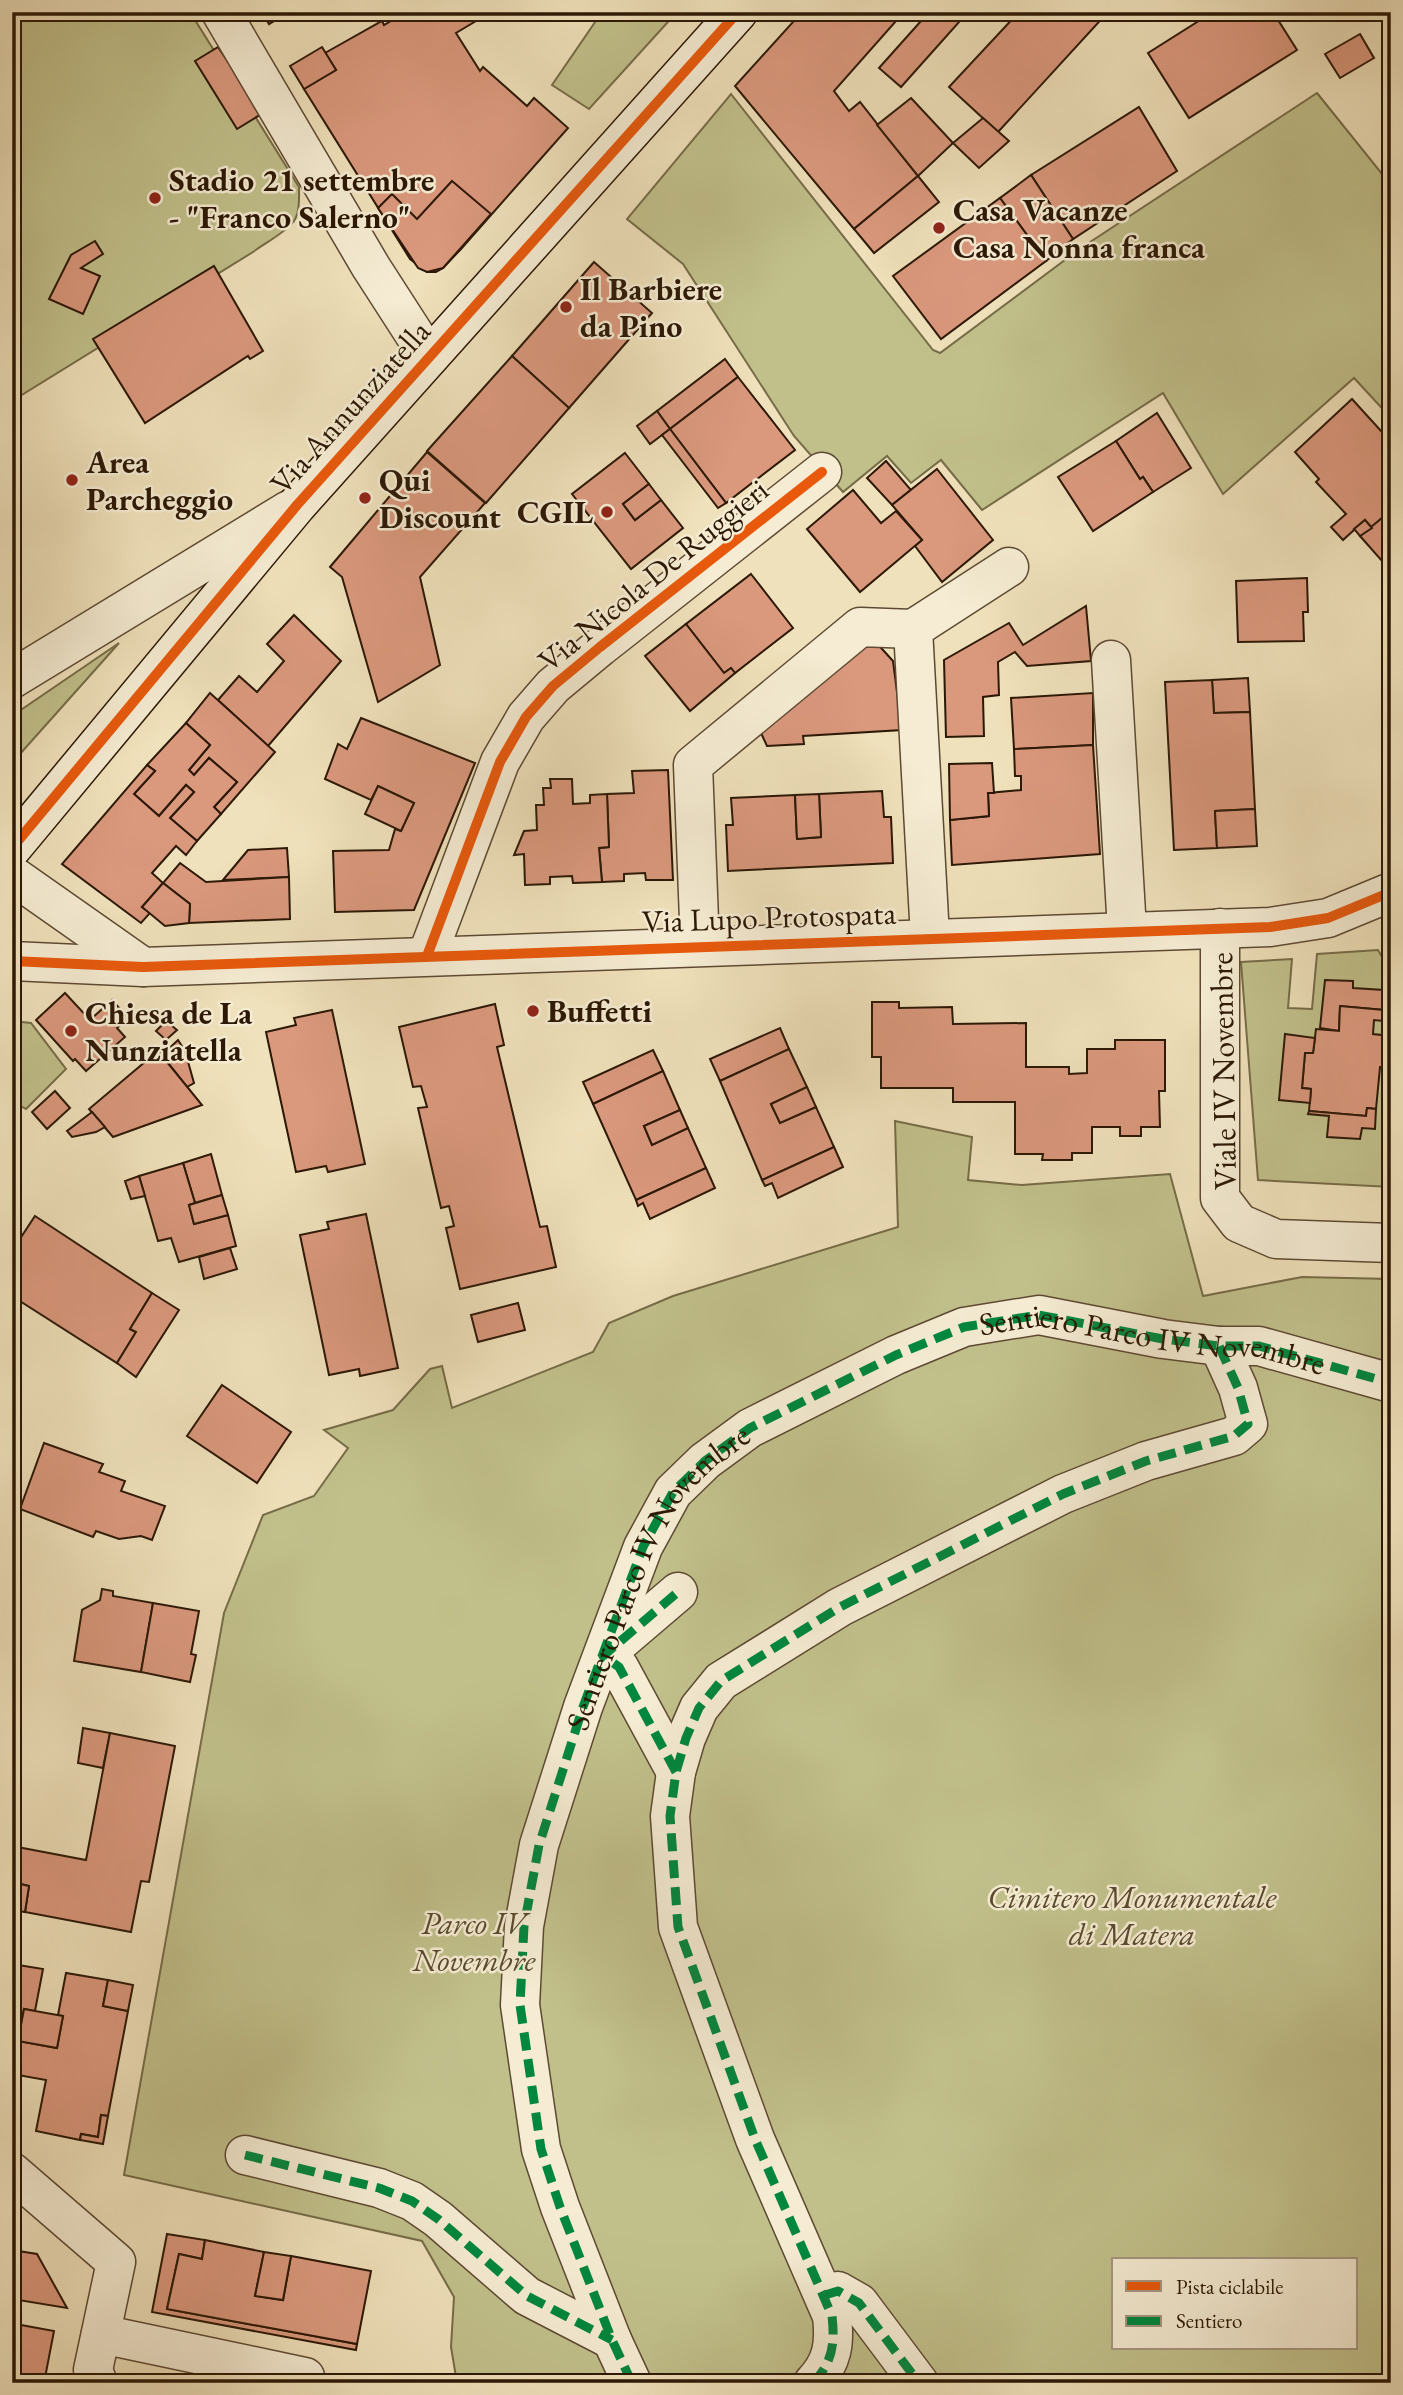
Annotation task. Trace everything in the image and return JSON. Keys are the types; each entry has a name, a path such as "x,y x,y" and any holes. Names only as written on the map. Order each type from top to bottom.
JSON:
{"street":[{"path":"222,12 370,267 429,357"},
{"name":"Via Annunziatella","path":"12,848 297,505 738,12"},
{"name":"Via Nicola De Ruggieri","path":"427,956 500,762 526,717 553,686 590,655 822,472"},
{"path":"12,679 297,505"},
{"path":"700,946 693,765 860,627 913,629 1009,567"},
{"path":"913,629 930,937"},
{"path":"1111,660 1127,930"},
{"path":"12,874 143,967"},
{"name":"Via Lupo Protospata","path":"16,970 1270,927 1328,918 1391,892"},
{"name":"Viale IV Novembre","path":"1220,928 1220,1198 1239,1223 1276,1239 1391,1243"},
{"name":"Sentiero Parco IV Novembre","path":"632,2383 612,2340 560,2207 541,2149 520,2006 524,1926 539,1845 583,1707 643,1547 673,1492 705,1461 750,1428 896,1355 964,1327 1040,1314 1163,1339 1219,1346 1259,1346 1391,1383"},
{"path":"813,2383 828,2360 834,2341 832,2316 755,2138 678,1927 670,1816 676,1772 686,1738 699,1708 721,1681 840,1607 1063,1494 1146,1461 1234,1436 1248,1424 1238,1388 1219,1346"},
{"path":"676,1772 620,1667 603,1656 678,1592"},
{"path":"245,2155 379,2188 412,2202 438,2219 527,2296 612,2340"},
{"path":"12,2172 116,2262 93,2370 98,2383"},
{"path":"825,2295 838,2291 859,2303 919,2383"},
{"path":"100,2334 305,2377 306,2383"}],"green space":[{"name":"Stadio 21 settembre - \"Franco Salerno\"","path":"12,12 190,12 299,187 299,195 296,217 280,234 12,401"},
{"path":"602,12 677,12 589,109 552,85"},
{"path":"1317,93 1391,185 1391,418 1354,378 1223,494 1163,393 982,510 941,460 911,483 887,456 843,492 794,436 683,264 627,219 731,94 933,350 940,353 1081,248"},
{"path":"119,643 12,763 12,716"},
{"path":"1378,950 1391,972 1391,1187 1258,1180 1241,962 1292,959 1288,1008 1312,1009 1317,954"},
{"path":"12,1021 31,1023 66,1069 26,1109 12,1101"},
{"name":"Parco IV Novembre","path":"895,1121 972,1137 968,1180 1022,1185 1170,1174 1203,1296 1302,1277 1391,1279 1391,2383 457,2383 451,2347 454,2297 422,2241 124,2175 224,1613 263,1515 314,1496 348,1448 324,1430 393,1410 430,1369 442,1366 452,1408 593,1352 609,1323 673,1296 898,1227"}],"building":[{"path":"262,12 289,12 269,24"},
{"path":"406,12 491,12 456,33 480,71 483,67 527,106 534,98 568,128 461,249 436,272 427,272 410,259 304,89 336,70 325,53 382,21 384,25"},
{"path":"802,12 904,12 834,91 849,111 860,102 918,176 854,229 735,86"},
{"path":"929,12 968,12 901,87 879,68"},
{"path":"1019,12 1108,12 998,132 949,87"},
{"path":"1213,12 1273,12 1297,50 1189,118 1148,53"},
{"path":"1360,34 1374,58 1340,78 1325,54"},
{"path":"218,47 263,113 237,129 195,61"},
{"path":"322,47 336,70 304,89 290,66"},
{"path":"911,98 953,143 918,176 877,125"},
{"path":"1139,107 1177,171 1073,239 1031,175"},
{"path":"983,118 1009,141 979,168 953,143"},
{"path":"1031,175 1073,239 1046,261 1000,198"},
{"path":"918,176 939,202 874,253 854,229"},
{"path":"452,181 491,214 443,268 427,272 418,268 378,208 392,194 417,219"},
{"path":"1000,198 1046,261 941,339 893,276"},
{"path":"95,241 103,254 81,268 100,276 83,314 49,299 71,255"},
{"path":"594,262 652,313 569,408 512,356"},
{"path":"214,266 263,351 250,359 248,356 145,423 93,339"},
{"path":"512,356 569,408 486,503 427,451"},
{"path":"725,359 738,377 670,429 657,411"},
{"path":"738,377 795,450 726,503 670,429"},
{"path":"1352,399 1391,442 1391,528 1382,518 1372,528 1365,520 1343,540 1331,527 1346,514 1316,482 1319,479 1295,452"},
{"path":"657,411 670,429 650,444 637,426"},
{"path":"1157,413 1191,468 1153,492 1143,477 1140,479 1116,441"},
{"path":"670,429 726,503 718,508 662,435"},
{"path":"1116,441 1140,479 1143,477 1153,492 1093,531 1058,477"},
{"path":"427,452 485,503 420,577 440,665 378,702 342,577 330,567"},
{"name":"CGIL","path":"625,453 649,484 623,504 635,520 661,500 683,528 631,569 572,494"},
{"path":"886,461 911,490 892,505 867,478"},
{"path":"937,469 993,540 942,582 915,546 922,540 892,505"},
{"path":"649,484 661,500 635,520 623,504"},
{"path":"853,490 881,523 896,511 922,540 860,592 807,529"},
{"path":"1382,518 1391,528 1391,557 1382,561 1360,536"},
{"path":"1365,520 1372,528 1360,536 1354,529"},
{"path":"751,574 793,628 735,673 731,668 724,673 686,624"},
{"path":"1307,578 1308,612 1303,612 1304,641 1238,642 1236,581"},
{"path":"1086,606 1091,661 1027,666 1015,652 998,662 999,695 983,697 984,736 946,737 944,660 1009,623 1023,645"},
{"path":"294,615 341,661 268,746 218,700 239,676 257,692 284,661 267,644"},
{"path":"686,624 724,673 731,668 735,673 690,711 645,656"},
{"path":"873,639 893,661 902,730 803,736 804,744 767,746 761,733"},
{"path":"1248,678 1250,712 1214,713 1212,680"},
{"path":"1212,680 1214,713 1250,712 1255,809 1215,811 1217,848 1174,850 1165,682"},
{"path":"210,693 275,752 221,814 214,807 237,782 209,758 194,775 189,770 210,745 186,723"},
{"path":"1093,693 1093,745 1014,749 1011,698"},
{"path":"361,718 475,763 414,910 335,912 333,851 389,850 395,829 401,831 414,803 378,786 371,800 325,779 338,744 347,749"},
{"path":"186,723 210,745 189,770 194,775 209,758 237,782 214,807 221,814 197,841 170,818 194,792 186,785 159,816 134,794 155,771 147,765"},
{"path":"1093,745 1100,854 952,865 950,820 989,816 988,793 1021,790 1021,776 1015,776 1014,749"},
{"path":"992,763 994,793 988,793 989,816 950,820 949,764"},
{"path":"147,765 155,771 134,794 159,816 186,785 194,792 170,818 197,841 186,855 176,846 152,873 163,883 142,907 150,913 141,923 62,864"},
{"path":"668,770 673,880 646,880 645,873 624,874 624,881 602,882 599,848 609,847 607,794 634,793 632,771"},
{"path":"550,779 572,779 573,804 590,803 590,795 607,794 609,847 599,848 602,882 573,883 572,876 550,877 550,884 525,885 524,854 514,855 524,831 537,830 536,805 544,805 543,788 551,788"},
{"path":"378,786 414,803 401,831 365,814"},
{"path":"882,791 884,817 891,817 893,863 728,871 726,825 733,825 731,798 795,795 797,839 821,837 819,794"},
{"path":"819,794 821,837 797,839 795,795"},
{"path":"1255,809 1257,846 1217,848 1215,811"},
{"path":"287,848 289,877 223,880 248,850"},
{"path":"180,863 206,882 289,877 290,919 189,923 190,904 163,883"},
{"path":"163,883 190,904 189,923 165,926 142,907"},
{"path":"1325,980 1353,981 1353,988 1384,990 1384,1010 1340,1006 1339,1031 1320,1028"},
{"path":"65,993 90,1020 112,1000 128,1018 117,1028 125,1037 86,1071 75,1059 73,1061 36,1020"},
{"path":"872,1002 899,1002 899,1008 952,1007 953,1024 1026,1023 1026,1067 1069,1067 1069,1074 1087,1073 1087,1049 1115,1049 1115,1040 1165,1040 1165,1091 1159,1091 1160,1127 1141,1127 1141,1136 1120,1136 1120,1127 1092,1127 1092,1153 1072,1153 1072,1160 1042,1160 1043,1154 1015,1154 1015,1102 953,1102 953,1088 881,1088 881,1057 872,1057"},
{"path":"495,1004 504,1045 497,1047 540,1227 547,1226 556,1267 460,1289 446,1228 454,1226 449,1206 441,1208 418,1108 427,1107 421,1086 413,1087 399,1027"},
{"path":"1340,1006 1384,1010 1383,1021 1374,1020 1373,1034 1391,1036 1391,1068 1380,1067 1376,1109 1367,1108 1366,1116 1309,1111 1311,1089 1302,1088 1305,1053 1313,1053 1316,1029 1339,1031"},
{"path":"332,1010 365,1164 328,1172 326,1166 296,1172 266,1032 296,1025 294,1018"},
{"path":"166,1021 177,1030 166,1040 156,1031"},
{"path":"780,1028 789,1049 720,1081 710,1059"},
{"path":"1285,1034 1315,1038 1313,1053 1305,1053 1302,1088 1311,1089 1310,1103 1279,1100"},
{"path":"178,1040 185,1051 194,1083 187,1087 162,1055"},
{"path":"789,1049 807,1087 771,1104 780,1123 816,1107 834,1147 762,1180 720,1081"},
{"path":"653,1050 663,1071 593,1104 583,1082"},
{"path":"158,1051 202,1105 113,1137 89,1109"},
{"path":"663,1071 680,1110 644,1126 652,1145 688,1128 706,1168 636,1200 593,1104"},
{"path":"807,1087 816,1107 780,1123 771,1104"},
{"path":"55,1091 70,1108 47,1129 32,1112"},
{"path":"1367,1108 1376,1109 1375,1129 1362,1128 1360,1139 1327,1137 1329,1116 1308,1114 1309,1111 1366,1116"},
{"path":"680,1110 688,1128 652,1145 644,1126"},
{"path":"92,1112 105,1127 96,1132 72,1137 67,1131"},
{"path":"834,1147 843,1167 778,1198 772,1183 765,1186 762,1180"},
{"path":"211,1154 222,1195 195,1203 183,1163"},
{"path":"183,1163 195,1203 189,1205 194,1224 228,1215 236,1246 179,1262 171,1238 158,1241 139,1176"},
{"path":"706,1168 715,1188 650,1219 643,1203 638,1206 636,1200"},
{"path":"139,1176 145,1196 131,1199 125,1181"},
{"path":"222,1195 228,1215 194,1224 189,1205"},
{"path":"366,1214 398,1368 360,1376 359,1369 329,1375 300,1235 329,1229 327,1222"},
{"path":"35,1216 152,1293 130,1329 136,1332 117,1363 12,1296 12,1251"},
{"path":"230,1248 237,1269 204,1279 199,1257"},
{"path":"152,1293 179,1310 136,1377 117,1363 136,1332 130,1329"},
{"path":"518,1303 525,1330 478,1342 471,1315"},
{"path":"222,1385 291,1432 257,1483 187,1436"},
{"path":"44,1443 103,1464 99,1472 125,1481 121,1491 165,1506 152,1540 141,1536 119,1539 96,1531 93,1537 20,1509"},
{"path":"102,1589 113,1591 113,1596 153,1603 141,1672 74,1661 82,1610 100,1600"},
{"path":"153,1603 199,1611 191,1654 196,1655 190,1682 141,1672"},
{"path":"83,1728 110,1733 103,1768 78,1763"},
{"path":"110,1733 175,1746 149,1882 141,1881 131,1932 25,1912 29,1886 12,1882 12,1846 86,1860"},
{"path":"12,1882 29,1886 25,1912 12,1910"},
{"path":"12,1964 43,1969 35,2011 24,2009 18,2041 57,2048 63,2016 58,2015 66,1973 108,1980 103,2006 128,2011 108,2116 101,2115 98,2137 81,2134 80,2140 36,2131 46,2080 12,2074"},
{"path":"108,1980 133,1985 128,2011 103,2006"},
{"path":"24,2009 63,2016 57,2048 18,2041"},
{"path":"101,2115 108,2116 103,2144 80,2140 81,2134 98,2137"},
{"path":"167,2234 205,2240 202,2259 179,2254 167,2309 357,2344 356,2350 152,2312"},
{"path":"205,2240 264,2252 255,2296 283,2300 291,2256 371,2271 357,2344 167,2309 179,2254 202,2259"},
{"path":"12,2250 37,2254 67,2308 12,2299"},
{"path":"264,2252 291,2256 283,2300 255,2296"},
{"path":"21,2325 54,2331 44,2383 12,2383"},
{"path":"12,2330 20,2331 12,2373"},
{"path":"442,2376 452,2383 395,2383"}],"marked path":[{"path":"632,2383 612,2340 560,2207 541,2149 520,2005 524,1926 539,1845 583,1707 643,1547 673,1492 705,1461 750,1428 896,1355 964,1327 1039,1315 1163,1339 1219,1346 1259,1346 1391,1383"},
{"path":"813,2383 829,2360 833,2335 832,2316 755,2139 678,1927 670,1816 676,1772 686,1738 699,1708 721,1681 840,1607 1063,1494 1146,1461 1234,1436 1248,1424 1238,1388 1219,1346"},
{"path":"676,1772 619,1667 603,1656 678,1592"},
{"path":"245,2155 379,2188 412,2201 438,2219 527,2296 612,2340"},
{"path":"825,2295 838,2291 859,2303 919,2383"}],"cycle path":[{"path":"12,848 297,505 738,12"},
{"path":"427,956 500,762 526,717 553,686 600,647 822,472"},
{"path":"12,961 143,967 1270,927 1328,918 1391,892"}],"place":[{"name":"Stadio 21 settembre - \"Franco Salerno\"","path":"155,198"},
{"name":"Casa Vacanze Casa Nonna franca","path":"939,228"},
{"name":"Il Barbiere da Pino","path":"566,307"},
{"name":"Area Parcheggio","path":"72,480"},
{"name":"Qui Discount","path":"365,498"},
{"name":"CGIL","path":"607,512"},
{"name":"Buffetti","path":"533,1011"},
{"name":"Chiesa de La Nunziatella","path":"71,1031"}],"park label":[{"name":"Cimitero Monumentale di Matera","path":"1132,1916"}]}
